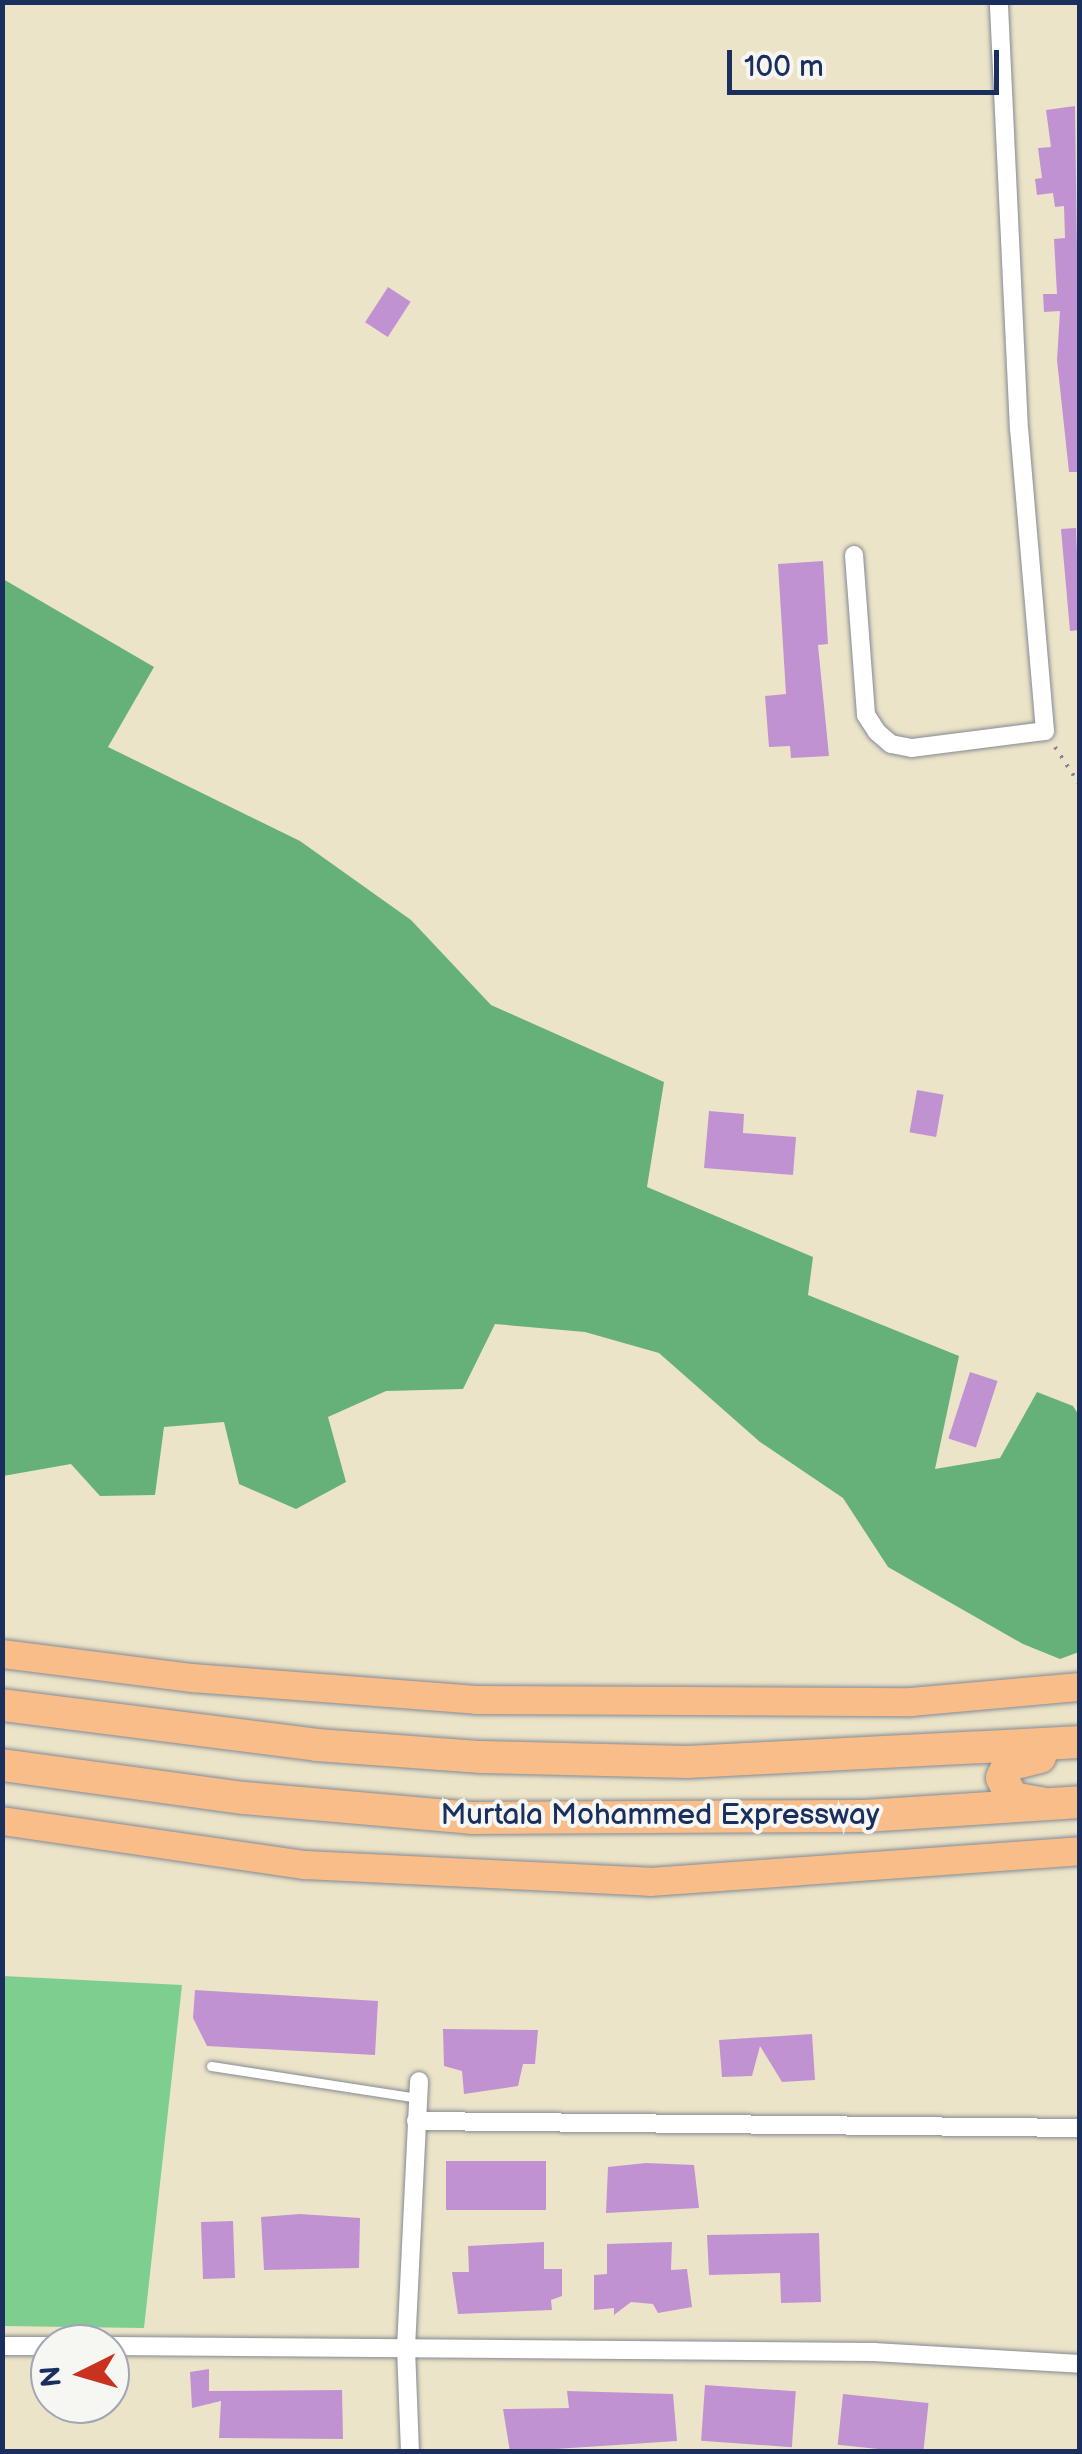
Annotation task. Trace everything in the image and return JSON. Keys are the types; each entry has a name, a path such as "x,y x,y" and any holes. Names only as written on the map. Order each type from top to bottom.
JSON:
{"highway":[{"path":"2,1688 70,1716"},
{"name":"Murtala Mohammed Expressway","path":"2,1705 70,1716 482,1757 687,1762 1080,1742"},
{"path":"1068,1803 1012,1798 1004,1785 1004,1769 1080,1752"},
{"name":"Murtala Mohammed Expressway","path":"2,1765 53,1775 471,1818 846,1817 1068,1803"},
{"path":"2,1784 53,1775"}],"main road":[{"path":"2,1654 192,1678 476,1700 911,1702 1080,1687"},
{"name":"Murtala Mohammed Expressway","path":"2,1821 305,1865 650,1882 1080,1851"}],"street":[{"path":"854,555 866,715 877,732 891,744 912,748 1045,731 1021,468 999,2"},
{"path":"410,2452 406,2348 418,2089"},
{"path":"416,2121 1080,2128"},
{"path":"2,2346 30,2346"},
{"path":"130,2346 874,2352 1080,2364"}],"lane":[{"path":"211,2066 418,2089"}],"path":[{"path":"1045,731 1080,785"}],"green space":[{"path":"3,579 154,667 108,747 300,841 411,920 491,1005 664,1082 647,1187 813,1257 808,1295 959,1356 935,1469 1000,1458 1037,1392 1073,1406 1080,1417 1079,1652 1060,1659 1023,1644 888,1567 843,1498 760,1442 659,1353 585,1332 495,1324 463,1389 386,1391 328,1417 346,1482 296,1509 239,1484 224,1422 164,1427 155,1495 100,1496 71,1464 3,1476"},
{"path":"3,1976 182,1985 144,2328 130,2328 130,2324 3,2326"}],"building":[{"path":"1075,106 1080,472 1069,472 1057,360 1060,311 1044,312 1043,294 1057,294 1054,239 1065,238 1064,206 1055,207 1053,193 1037,195 1035,179 1042,178 1038,148 1051,147 1046,110"},
{"path":"388,287 411,302 388,337 365,322"},
{"path":"1076,528 1080,630 1070,631 1061,529"},
{"path":"823,561 828,644 818,645 829,756 791,758 790,746 769,747 765,696 786,694 778,564"},
{"path":"917,1090 944,1095 936,1137 910,1132"},
{"path":"709,1111 744,1114 743,1133 796,1137 793,1175 704,1168"},
{"path":"970,1372 998,1381 976,1448 948,1439"},
{"path":"195,1990 378,2001 375,2055 207,2046 193,2018"},
{"path":"443,2029 538,2030 535,2064 523,2064 518,2086 464,2094 462,2071 444,2066"},
{"path":"812,2034 815,2080 782,2082 760,2046 752,2076 722,2077 719,2040"},
{"path":"446,2161 546,2161 546,2210 446,2210"},
{"path":"646,2163 694,2165 699,2208 606,2213 608,2167"},
{"path":"300,2214 360,2218 359,2268 264,2270 261,2217"},
{"path":"233,2221 235,2278 203,2279 201,2222"},
{"path":"819,2233 821,2302 781,2303 780,2273 709,2275 707,2235"},
{"path":"544,2242 544,2269 562,2269 562,2296 551,2300 552,2310 458,2314 452,2272 469,2272 468,2246"},
{"path":"672,2242 671,2270 687,2269 692,2307 658,2313 653,2304 631,2302 614,2315 614,2308 594,2310 594,2275 607,2274 607,2244"},
{"path":"209,2369 209,2391 342,2390 343,2439 219,2438 221,2401 192,2408 190,2372"},
{"path":"705,2385 796,2391 792,2447 701,2441"},
{"path":"567,2391 673,2394 677,2441 510,2452 503,2409 569,2408"},
{"path":"843,2394 929,2403 923,2452 838,2445"}]}
